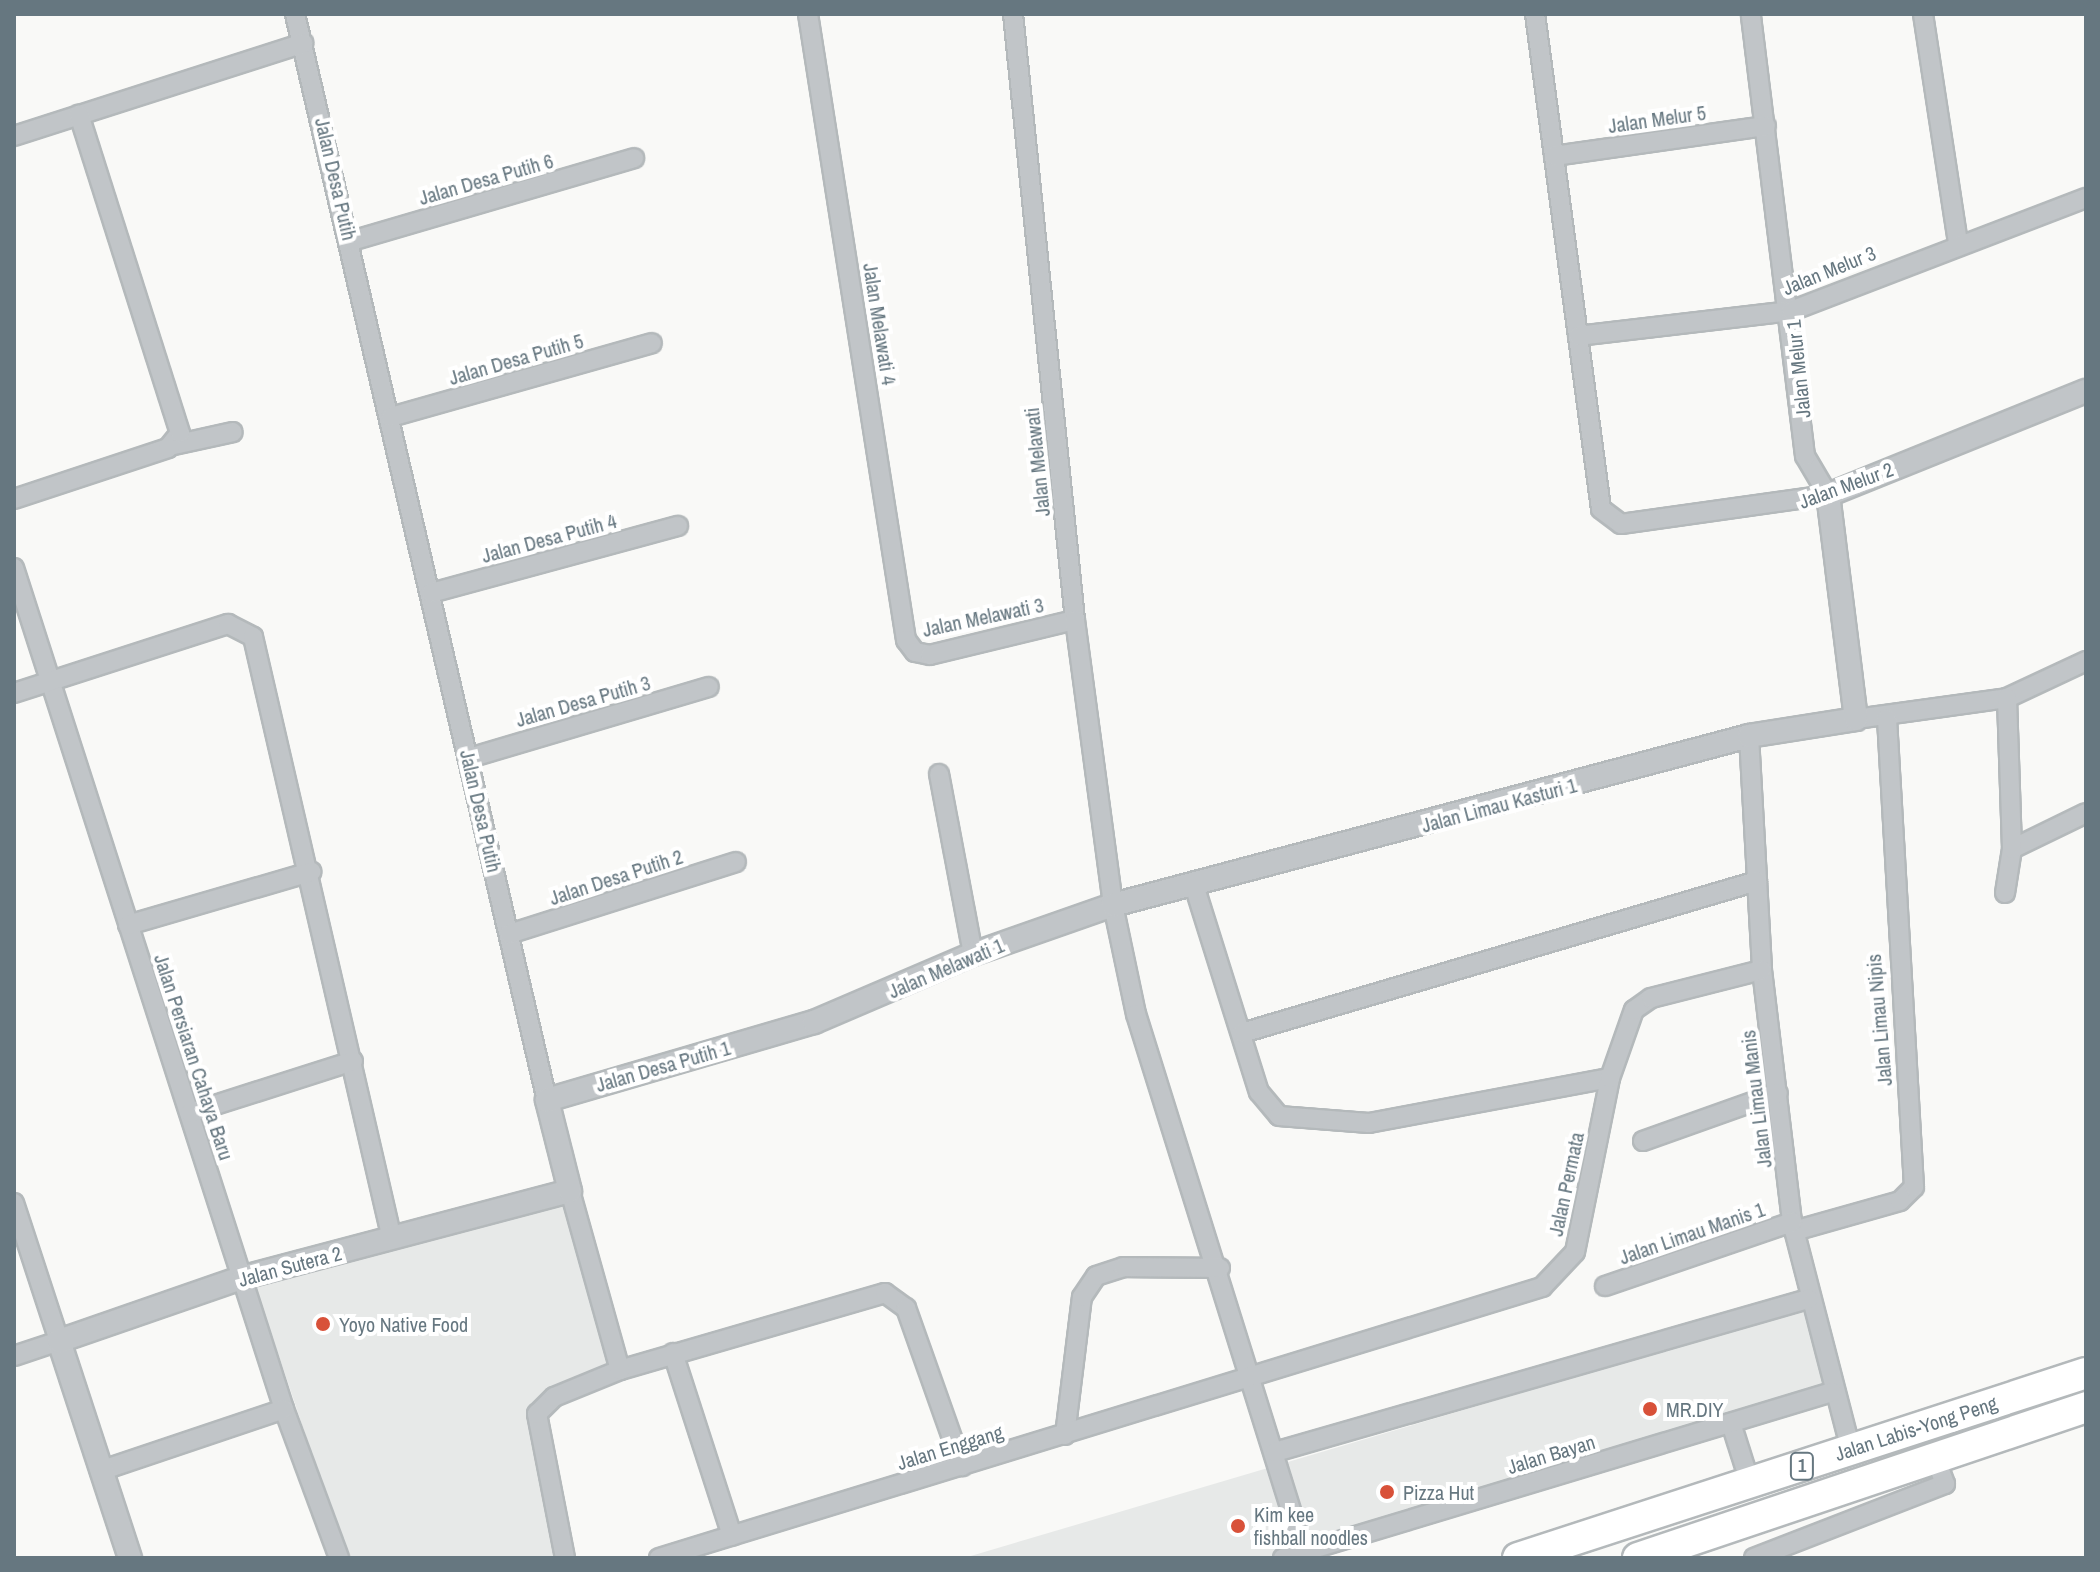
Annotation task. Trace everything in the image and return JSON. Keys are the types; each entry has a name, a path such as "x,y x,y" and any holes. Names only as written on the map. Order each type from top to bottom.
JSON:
{"highway":[{"name":"Jalan Labis-Yong Peng","path":"1518,1558 2086,1373"},
{"name":"Jalan Labis-Yong Peng","path":"1638,1558 1940,1470 2086,1407"}],"street":[{"name":"Jalan Desa Putih","path":"295,14 351,241 547,1100 620,1370"},
{"name":"Jalan Melawati 4","path":"808,14 906,640"},
{"name":"Jalan Melawati","path":"1013,14 1075,620 1113,905 1136,1014 1220,1268 1306,1555"},
{"path":"1535,14 1578,336"},
{"name":"Jalan Melur 1","path":"1751,14 1791,311 1805,456 1828,495 1856,719"},
{"path":"1923,14 1958,242"},
{"path":"14,136 303,43"},
{"path":"79,115 179,427 174,445"},
{"name":"Jalan Melur 5","path":"1554,156 1766,126"},
{"name":"Jalan Desa Putih 6","path":"351,241 634,158"},
{"name":"Jalan Melur 3","path":"1578,336 1791,311 1958,242 2086,198"},
{"name":"Jalan Melur 2","path":"1578,336 1601,509 1621,524 1828,495 2086,391"},
{"name":"Jalan Desa Putih 5","path":"391,417 652,343"},
{"path":"14,499 174,445 233,432"},
{"name":"Jalan Desa Putih 4","path":"431,593 678,526"},
{"name":"Jalan Persiaran Cahaya Baru","path":"14,568 53,681 284,1409 339,1558"},
{"name":"Jalan Melawati 3","path":"906,640 915,652 930,655 1075,620"},
{"path":"14,693 228,624 253,637 311,872 392,1239"},
{"name":"Jalan Limau Kasturi 1","path":"1113,905 1749,736 1856,719 1887,719 2007,698 2086,661"},
{"name":"Jalan Desa Putih 3","path":"469,758 709,687"},
{"path":"2005,893 2012,849 2007,698"},
{"name":"Jalan Limau Nipis","path":"1793,1227 1900,1201 1914,1187 1894,934 1887,719"},
{"name":"Jalan Limau Manis","path":"1749,736 1762,970 1793,1227 1832,1392 1851,1450"},
{"path":"939,774 973,954"},
{"path":"2012,849 2086,813"},
{"name":"Jalan Desa Putih 2","path":"509,934 736,862"},
{"path":"128,925 311,872"},
{"path":"1246,1048 1757,881"},
{"path":"1194,885 1268,1108 1324,1123 1497,1103 1610,1078"},
{"name":"Jalan Melawati 1","path":"778,1032 973,954 1113,905"},
{"name":"Jalan Permata","path":"1253,1378 1523,1296 1556,1279 1575,1252 1610,1078 1638,1004 1762,970"},
{"name":"Jalan Desa Putih 1","path":"547,1100 778,1032"},
{"path":"190,1113 353,1061"},
{"path":"1643,1141 1778,1093"},
{"name":"Jalan Sutera 2","path":"14,1356 244,1277 570,1191"},
{"path":"14,1203 130,1558"},
{"name":"Jalan Limau Manis 1","path":"1605,1286 1793,1227"},
{"path":"1065,1435 1082,1297 1096,1276 1123,1267 1220,1268"},
{"path":"565,1558 537,1414 554,1397 620,1370 673,1353 885,1293 906,1308 962,1466"},
{"path":"1275,1452 1808,1299"},
{"path":"673,1353 732,1536"},
{"name":"Jalan Enggang","path":"659,1558 1253,1378"},
{"name":"Jalan Bayan","path":"1283,1558 1306,1555 1832,1392"},
{"path":"100,1471 284,1409"},
{"path":"1731,1423 1750,1483"},
{"path":"1754,1558 1940,1470"}],"shaded area":[{"path":"566,1204 611,1366 547,1392 529,1418 558,1558 347,1558 255,1285"},
{"path":"1818,1305 1843,1398 1309,1558 964,1558"}],"place":[{"name":"Yoyo Native Food","path":"323,1324"},
{"name":"MR.DIY","path":"1650,1409"},
{"name":"Pizza Hut","path":"1387,1492"},
{"name":"Kim kee fishball noodles","path":"1238,1526"}]}
